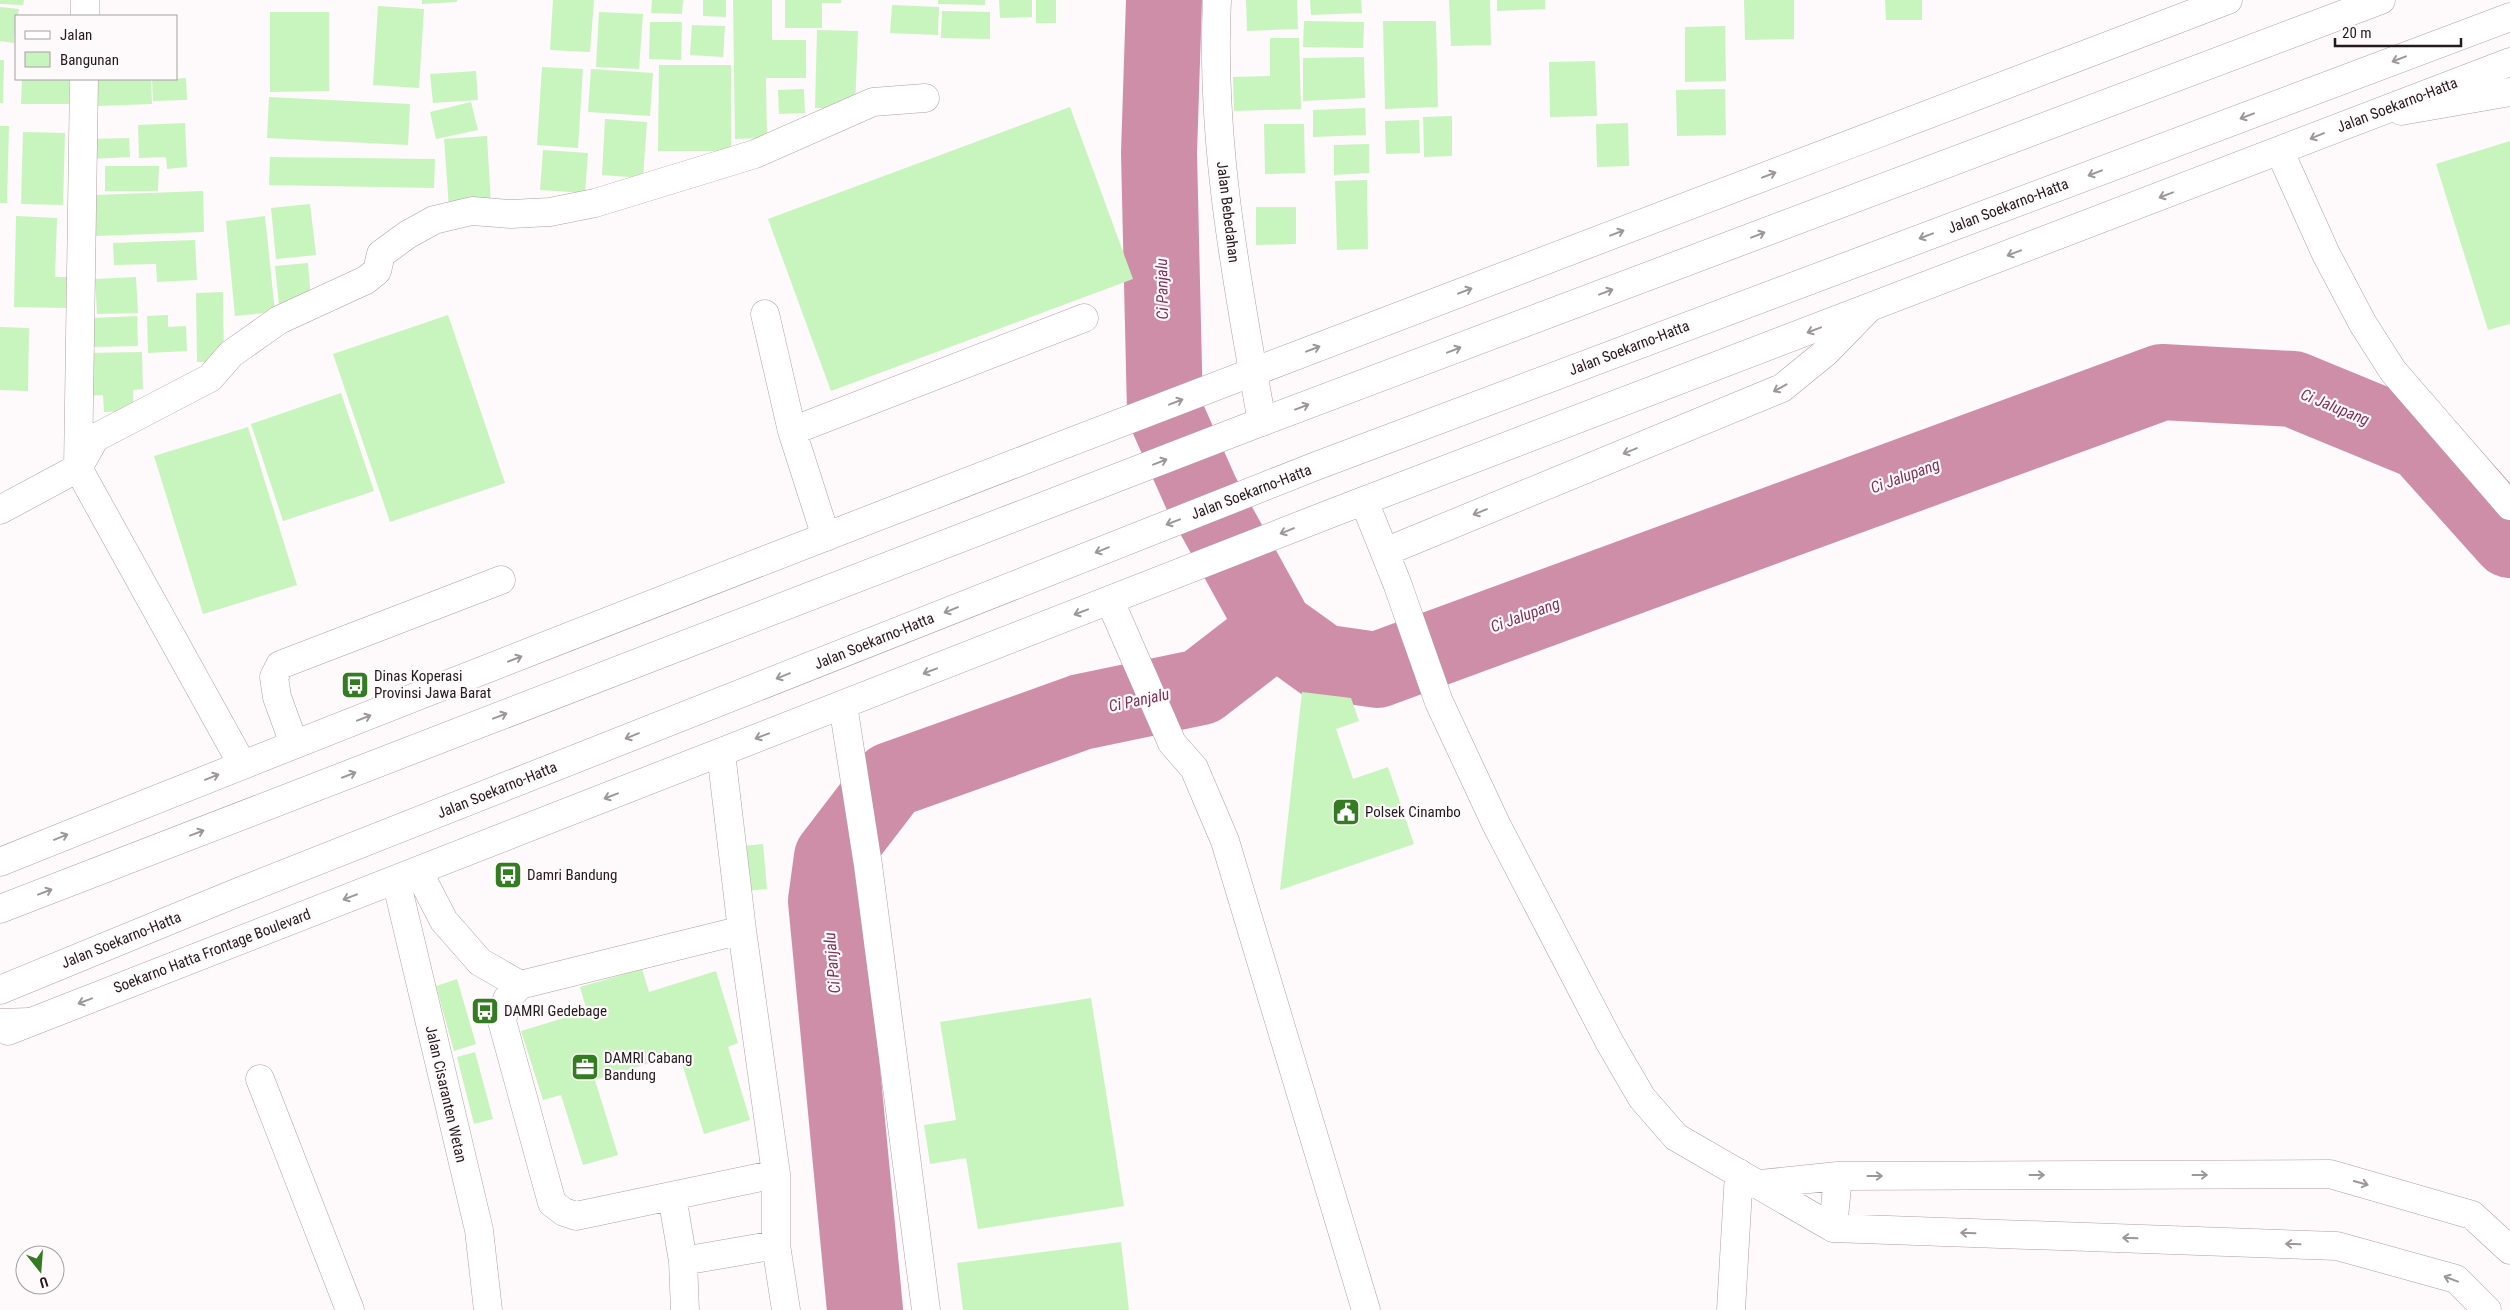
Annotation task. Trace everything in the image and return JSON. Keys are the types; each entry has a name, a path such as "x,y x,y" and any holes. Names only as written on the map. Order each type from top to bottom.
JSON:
{"main road":[{"path":"85,0 85,15"},
{"name":"Jalan Bebedahan","path":"1217,0 1218,133 1238,290 1244,376 1259,423"},
{"path":"0,862 242,764 1098,431 2228,0"},
{"path":"0,909 1259,423 2381,0"},
{"name":"Jalan Soekarno-Hatta","path":"0,990 236,893 1316,466 2510,17"},
{"name":"Jalan Soekarno-Hatta","path":"1110,601 1332,513 2280,152 2360,118 2510,62"},
{"path":"84,80 78,468 242,764"},
{"path":"2360,118 2510,92"},
{"path":"0,510 78,468 95,438 210,378 231,354 279,320 366,280 376,271 381,254 407,235 434,220 472,211 512,214 550,212 595,203 755,154 873,102 925,98"},
{"path":"2280,152 2326,254 2392,371 2510,506"},
{"path":"1385,552 1782,388 1825,353 1868,309"},
{"path":"765,314 792,431 826,537"},
{"path":"792,431 1084,318"},
{"path":"1364,501 1397,583 1439,702 1500,832 1610,1043 1642,1098 1676,1137 1833,1228 2337,1246 2456,1279 2487,1310"},
{"path":"294,744 277,697 274,677 280,665 501,580"},
{"path":"520,985 480,962 407,875 1110,601 1172,743 1194,768 1225,841 1366,1310"},
{"path":"843,705 864,833 926,1310"},
{"path":"721,752 742,930 776,1174 776,1245 786,1310"},
{"name":"Soekarno Hatta Frontage Boulevard","path":"29,1022 407,875"},
{"name":"Jalan Cisaranten Wetan","path":"407,875 479,1230 488,1310"},
{"path":"742,930 520,985 507,999 502,1021 552,1203 564,1212 576,1216 776,1174"},
{"path":"0,1023 29,1022"},
{"path":"0,1034 29,1022"},
{"path":"260,1079 350,1310"},
{"path":"1749,1178 2330,1174 2472,1215 2510,1250"},
{"path":"1833,1228 1838,1176"},
{"path":"1731,1310 1749,1178"},
{"path":"672,1196 683,1261 685,1310"},
{"path":"683,1261 776,1245"}],"building":[{"path":"0,0 24,0 23,5 0,4"},
{"path":"422,0 457,0 457,2 422,4"},
{"path":"553,0 594,0 590,52 550,50"},
{"path":"652,0 683,0 682,14 651,13"},
{"path":"703,0 726,0 726,17 703,16"},
{"path":"733,0 772,0 772,40 806,40 806,78 766,78 767,138 735,139"},
{"path":"785,0 841,0 841,3 822,3 822,28 785,28"},
{"path":"938,0 985,0 985,5 938,4"},
{"path":"999,0 1032,0 1032,17 1000,18"},
{"path":"1036,0 1056,0 1056,23 1036,23"},
{"path":"1246,0 1297,0 1298,29 1247,31"},
{"path":"1310,0 1361,0 1362,13 1311,15"},
{"path":"1449,0 1490,0 1491,45 1451,46"},
{"path":"1497,0 1545,0 1545,9 1497,11"},
{"path":"1744,0 1794,0 1794,39 1745,40"},
{"path":"1885,0 1922,0 1922,20 1886,20"},
{"path":"892,5 939,7 938,35 890,33"},
{"path":"378,6 424,9 419,88 373,85"},
{"path":"0,7 19,9 18,15 15,15 14,43 0,41"},
{"path":"942,11 990,12 990,39 941,38"},
{"path":"270,12 329,12 329,91 270,92"},
{"path":"599,12 643,14 639,69 596,67"},
{"path":"1304,21 1364,22 1363,48 1303,47"},
{"path":"1383,21 1436,21 1438,107 1385,109"},
{"path":"650,22 682,22 681,60 649,59"},
{"path":"692,25 725,26 723,57 690,55"},
{"path":"1725,26 1726,81 1685,82 1685,27"},
{"path":"817,30 858,31 855,109 815,108"},
{"path":"1270,38 1299,38 1301,109 1234,111 1233,77 1270,76"},
{"path":"1364,57 1365,98 1303,101 1303,58"},
{"path":"0,60 4,60 3,103 0,103"},
{"path":"1595,61 1597,116 1550,117 1549,62"},
{"path":"659,65 731,65 731,151 658,151"},
{"path":"542,67 583,69 578,148 537,145"},
{"path":"591,69 653,73 650,116 588,112"},
{"path":"476,71 478,100 433,103 430,74"},
{"path":"186,78 187,100 153,101 152,80 178,80"},
{"path":"22,80 69,80 69,104 21,104"},
{"path":"97,80 151,80 152,104 97,106"},
{"path":"804,89 805,113 779,114 778,90"},
{"path":"1725,89 1726,135 1677,136 1676,90"},
{"path":"269,97 410,104 408,145 267,138"},
{"path":"471,102 478,130 436,139 430,112"},
{"path":"1070,107 1133,279 831,391 768,219"},
{"path":"1365,108 1366,135 1313,137 1313,110"},
{"path":"1452,116 1452,156 1424,157 1423,117"},
{"path":"605,119 647,122 643,178 602,175"},
{"path":"1419,120 1420,153 1386,154 1385,121"},
{"path":"185,123 187,167 167,169 166,157 139,158 138,125"},
{"path":"1628,123 1629,166 1597,167 1596,124"},
{"path":"1264,124 1304,124 1305,173 1265,174"},
{"path":"0,126 9,126 7,203 0,203"},
{"path":"23,132 65,133 63,205 21,204"},
{"path":"487,136 491,205 449,208 444,139"},
{"path":"129,138 130,157 91,159 91,139"},
{"path":"2510,141 2510,324 2488,330 2436,164"},
{"path":"1369,144 1369,173 1334,175 1334,145"},
{"path":"543,150 588,153 585,193 540,190"},
{"path":"270,157 435,159 434,188 269,185"},
{"path":"105,166 159,166 158,191 105,191"},
{"path":"1367,180 1368,249 1337,250 1335,181"},
{"path":"203,191 204,232 96,236 95,195"},
{"path":"310,204 316,255 276,259 271,208"},
{"path":"1256,207 1296,207 1296,244 1256,245"},
{"path":"16,216 57,218 55,277 67,277 66,308 14,307"},
{"path":"265,216 275,312 235,316 226,221"},
{"path":"195,240 197,280 157,282 156,264 114,265 113,243"},
{"path":"308,263 311,301 279,305 275,266"},
{"path":"136,277 138,313 97,314 95,279"},
{"path":"223,292 224,362 197,362 196,293"},
{"path":"168,315 168,327 186,326 187,351 148,353 147,316"},
{"path":"448,315 505,483 390,522 333,354"},
{"path":"137,316 138,346 94,347 92,318"},
{"path":"0,327 29,328 28,391 0,390"},
{"path":"142,352 143,389 133,390 133,411 104,412 103,395 86,396 85,353"},
{"path":"341,393 374,491 283,521 251,424"},
{"path":"248,427 297,585 203,614 154,456"},
{"name":"Polsek Cinambo","path":"1302,692 1351,698 1359,721 1336,729 1353,779 1388,767 1414,844 1280,890"},
{"path":"763,844 767,889 746,891 742,846"},
{"name":"DAMRI Cabang Bandung","path":"642,969 649,992 716,971 738,1043 728,1047 750,1120 704,1134 679,1054 595,1080 618,1155 583,1165 561,1095 543,1100 521,1031 587,1011 580,987"},
{"path":"457,979 476,1044 454,1051 436,986"},
{"path":"1091,998 1124,1206 978,1229 966,1158 930,1164 924,1125 956,1120 940,1022"},
{"path":"475,1052 493,1119 474,1124 457,1057"},
{"path":"1121,1242 1129,1310 963,1310 957,1263"}],"waterway":[{"name":"Ci Jalupang","path":"1164,0 1159,153 1165,412 1201,493 1276,629 1322,662 1377,670 2162,382 2293,389 2422,442 2510,540"},
{"name":"Ci Panjalu","path":"865,1310 826,901 832,857 891,780 1081,712 1201,687 1276,629"}],"place":[{"name":"Dinas Koperasi Provinsi Jawa Barat","path":"355,685"},
{"name":"Polsek Cinambo","path":"1346,812"},
{"name":"Damri Bandung","path":"508,875"},
{"name":"DAMRI Gedebage","path":"485,1011"},
{"name":"DAMRI Cabang Bandung","path":"585,1067"}]}
